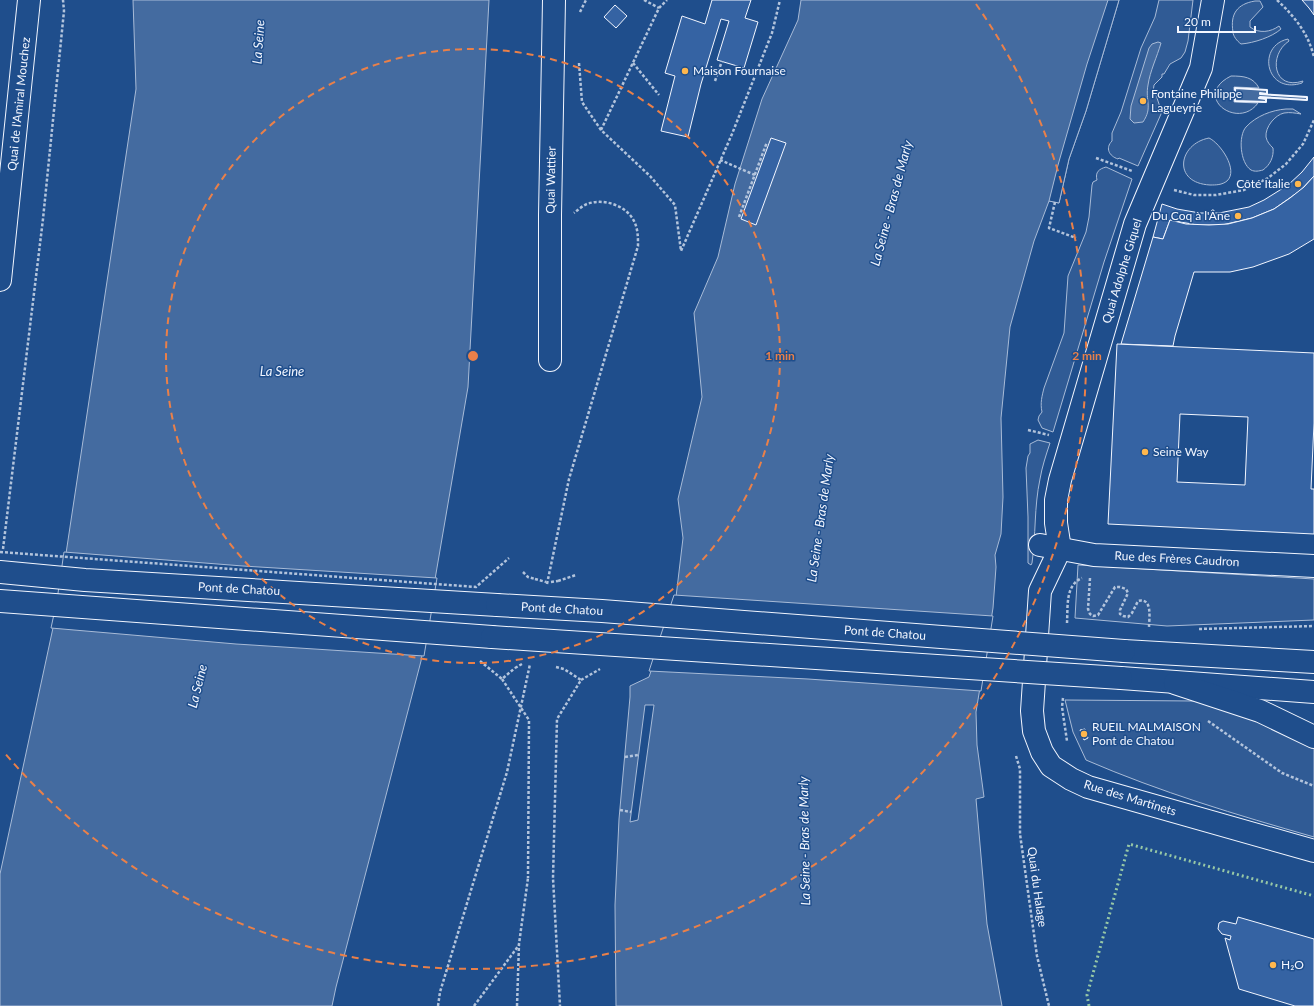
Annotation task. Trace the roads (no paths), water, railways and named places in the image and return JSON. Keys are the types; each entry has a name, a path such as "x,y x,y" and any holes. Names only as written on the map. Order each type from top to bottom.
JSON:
{"main road":[{"name":"Quai de l'Amiral Mouchez","path":"0,280 29,0"},
{"name":"Quai Wattier","path":"550,360 550,221 554,0"},
{"name":"Quai Adolphe Giquel","path":"1050,547 1056,522 1056,500 1060,480 1135,224 1146,178 1201,68 1213,0"},
{"name":"Rue des Frères Caudron","path":"1050,547 1094,555 1314,566"},
{"name":"Rue des Martinets","path":"1050,547 1040,591 1032,711 1034,731 1042,752 1051,766 1071,779 1088,787 1314,851"},
{"name":"Pont de Chatou","path":"1,559 85,580 602,611 1124,651 1314,662"},
{"path":"0,601 492,637 1314,692"},
{"path":"1175,683 1260,711 1314,737"}],"water":[{"name":"La Seine","path":"133,0 489,0 468,387 421,661 332,1006 0,1006 0,874 59,600 136,89"},
{"name":"La Seine - Bras de Marly","path":"801,0 1119,0 1086,111 1069,159 1059,203 1049,201 1034,241 1010,327 1001,418 1003,497 1001,534 995,555 996,567 993,608 976,712 977,745 984,797 976,799 987,924 1002,1006 616,1006 615,905 619,819 630,686 649,677 676,597 683,538 678,499 702,397 694,313 718,257 735,184 762,99 798,20"},
{"path":"1158,42 1161,43 1150,74 1147,91 1148,112 1143,122 1134,123 1130,119 1131,106 1149,48 1152,44"},
{"path":"1235,88 1267,90 1267,94 1260,94 1307,97 1307,100 1260,97 1266,99 1266,102 1235,101"}],"place":[{"name":"Maison Fournaise","path":"685,71"},
{"name":"Fontaine Philippe Lagueyrie","path":"1143,101"},
{"name":"Côté Italie","path":"1298,184"},
{"name":"Du Coq à l'Âne","path":"1238,216"},
{"name":"Seine Way","path":"1145,452"},
{"name":"RUEIL MALMAISON Pont de Chatou","path":"1084,734"},
{"name":"H₂O","path":"1273,965"}]}
